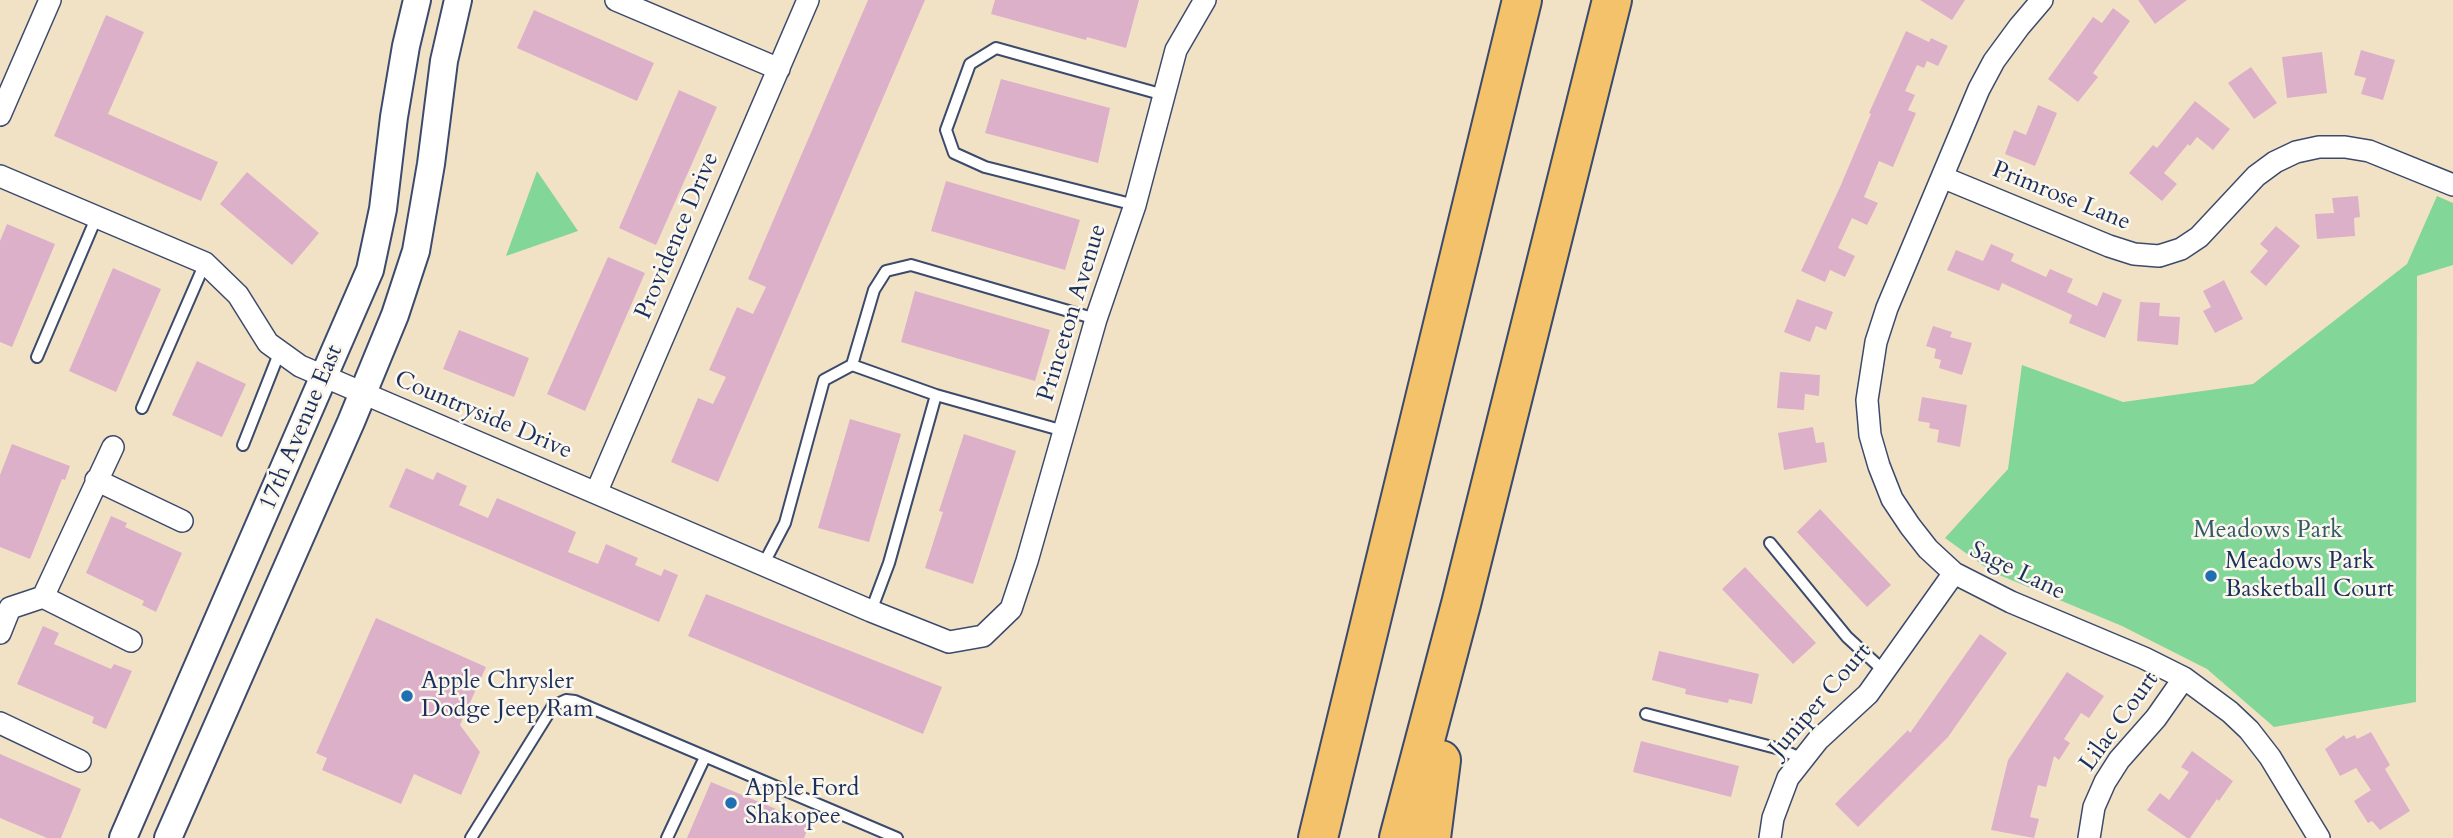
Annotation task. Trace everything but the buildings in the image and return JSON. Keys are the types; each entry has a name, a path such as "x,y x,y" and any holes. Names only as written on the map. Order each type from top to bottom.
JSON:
{"highway":[{"path":"1318,838 1522,0"},
{"path":"1399,838 1461,604 1612,0"},
{"path":"1298,838 1393,533"},
{"path":"1431,838 1461,604"}],"street":[{"path":"0,115 50,0"},
{"name":"17th Avenue East","path":"123,838 370,270 383,209 406,46 417,0"},
{"name":"17th Avenue East","path":"169,838 395,315 416,251 431,164 444,61 458,0"},
{"path":"616,0 665,10 779,69"},
{"name":"Providence Drive","path":"596,493 808,0"},
{"name":"Princeton Avenue","path":"983,636 1011,609 1096,319 1135,205 1176,50 1204,0"},
{"name":"Sage Lane","path":"2042,0 1994,61 1963,123 1887,308 1876,342 1867,400 1870,435 1879,466 1892,499 1928,549 1954,573 1991,593 2144,658 2184,678 2230,712 2249,730 2270,757 2319,838"},
{"name":"Primrose Lane","path":"1942,177 2109,246 2134,254 2159,256 2180,249 2199,237 2256,176 2275,162 2319,147 2369,151 2453,186"},
{"name":"Countryside Drive","path":"0,176 205,263 238,295 268,342 300,366 949,642 983,636"},
{"path":"43,597 113,447"},
{"path":"96,480 182,521"},
{"name":"Juniper Court","path":"1770,838 1773,818 1788,778 1818,740 1868,694 1954,573"},
{"path":"0,633 5,604 43,597 131,641"},
{"name":"Lilac Court","path":"2089,838 2094,807 2105,782 2119,760 2156,718 2184,678"},
{"path":"0,723 80,761"}],"lane":[{"path":"1135,205 985,167 954,153 946,130 970,64 996,48 1164,94"},
{"path":"37,358 97,216"},
{"path":"142,408 205,263"},
{"path":"764,565 785,523 824,380 852,365 874,290 886,271 911,265 1096,319"},
{"path":"243,445 280,351"},
{"path":"852,365 936,395 1064,431"},
{"path":"871,611 889,564 936,395"},
{"path":"1770,543 1847,637 1884,671"},
{"path":"471,838 554,706 566,700 575,701 897,838"},
{"path":"1646,714 1780,749 1802,759"},
{"path":"667,838 705,757"}],"green space":[{"path":"537,171 578,231 506,256"},
{"name":"Meadows Park","path":"2437,196 2453,203 2453,265 2417,276 2416,702 2274,727 2207,669 2122,626 1992,572 1945,538 2008,469 2022,365 2123,402 2253,384 2407,264"}],"place":[{"name":"Meadows Park Basketball Court","path":"2211,576"},
{"name":"Apple Chrysler Dodge Jeep Ram","path":"407,696"},
{"name":"Apple Ford Shakopee","path":"731,803"}]}
